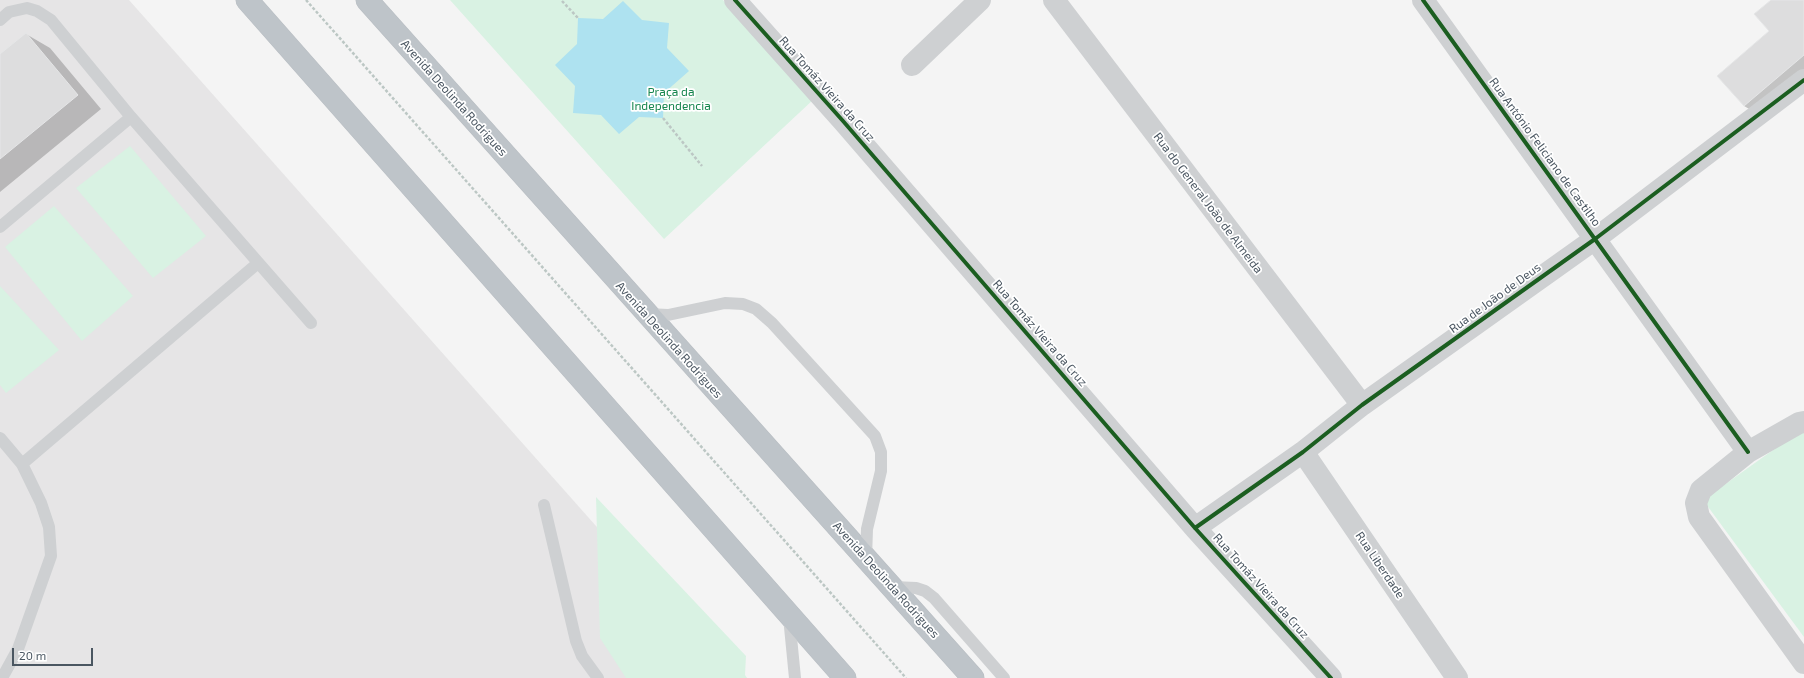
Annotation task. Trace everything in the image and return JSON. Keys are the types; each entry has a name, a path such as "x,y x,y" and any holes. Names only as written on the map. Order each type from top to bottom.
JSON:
{"highway":[{"path":"247,0 845,678"},
{"name":"Avenida Deolinda Rodrigues","path":"367,0 646,314 973,678"}],"street":[{"name":"Rua Tomáz Vieira da Cruz","path":"735,0 842,120 1195,528 1331,678"},
{"path":"912,65 980,0"},
{"name":"Rua do General João de Almeida","path":"1054,0 1362,405"},
{"name":"Rua António Feliciano de Castilho","path":"1423,0 1748,452"},
{"name":"Rua de João de Deus","path":"1195,528 1303,452 1362,405 1595,239 1804,80"},
{"path":"1804,422 1799,423 1748,452 1701,490 1696,503 1699,517 1804,663"},
{"name":"Rua Liberdade","path":"1303,452 1457,678"}],"lane":[{"path":"0,20 10,12 27,8 37,10 51,20 131,117 311,323"},
{"path":"0,227 131,117"},
{"path":"22,464 258,263"},
{"path":"646,314 668,315 725,303 743,304 756,309 772,323 875,436 881,452 881,470 867,529 866,558"},
{"path":"0,438 22,464 41,503 49,527 51,556 18,649 2,678"},
{"path":"544,505 576,641 582,656 598,678"},
{"path":"893,588 916,588 925,591 934,598 1004,678"},
{"path":"788,614 795,678"}],"path":[{"path":"306,0 906,678"},
{"path":"562,1 578,18"},
{"path":"663,118 702,166"}],"shaded area":[{"path":"0,0 129,0 731,678 0,678"}],"green space":[{"name":"Praça da Independencia","path":"450,0 723,0 814,99 664,239"},
{"path":"130,146 206,236 153,278 76,188"},
{"path":"54,206 133,296 82,341 5,247"},
{"path":"0,286 59,350 6,393 0,385"},
{"path":"1804,428 1804,637 1703,500"},
{"path":"596,497 746,656 745,675 747,678 626,678 600,638"}],"water":[{"path":"623,1 642,20 669,23 667,48 689,71 664,93 663,118 639,117 619,134 601,115 573,113 575,86 555,65 577,44 578,18 603,19"}],"building":[{"path":"1771,0 1804,0 1804,55 1744,106 1717,76 1769,31 1754,14"},
{"path":"26,33 78,95 0,159 0,54"}],"cycle path":[{"path":"735,0 843,121 1195,528 1331,678"},
{"path":"1423,0 1748,452"},
{"path":"1195,528 1303,452 1362,405 1595,239 1804,80"}]}
